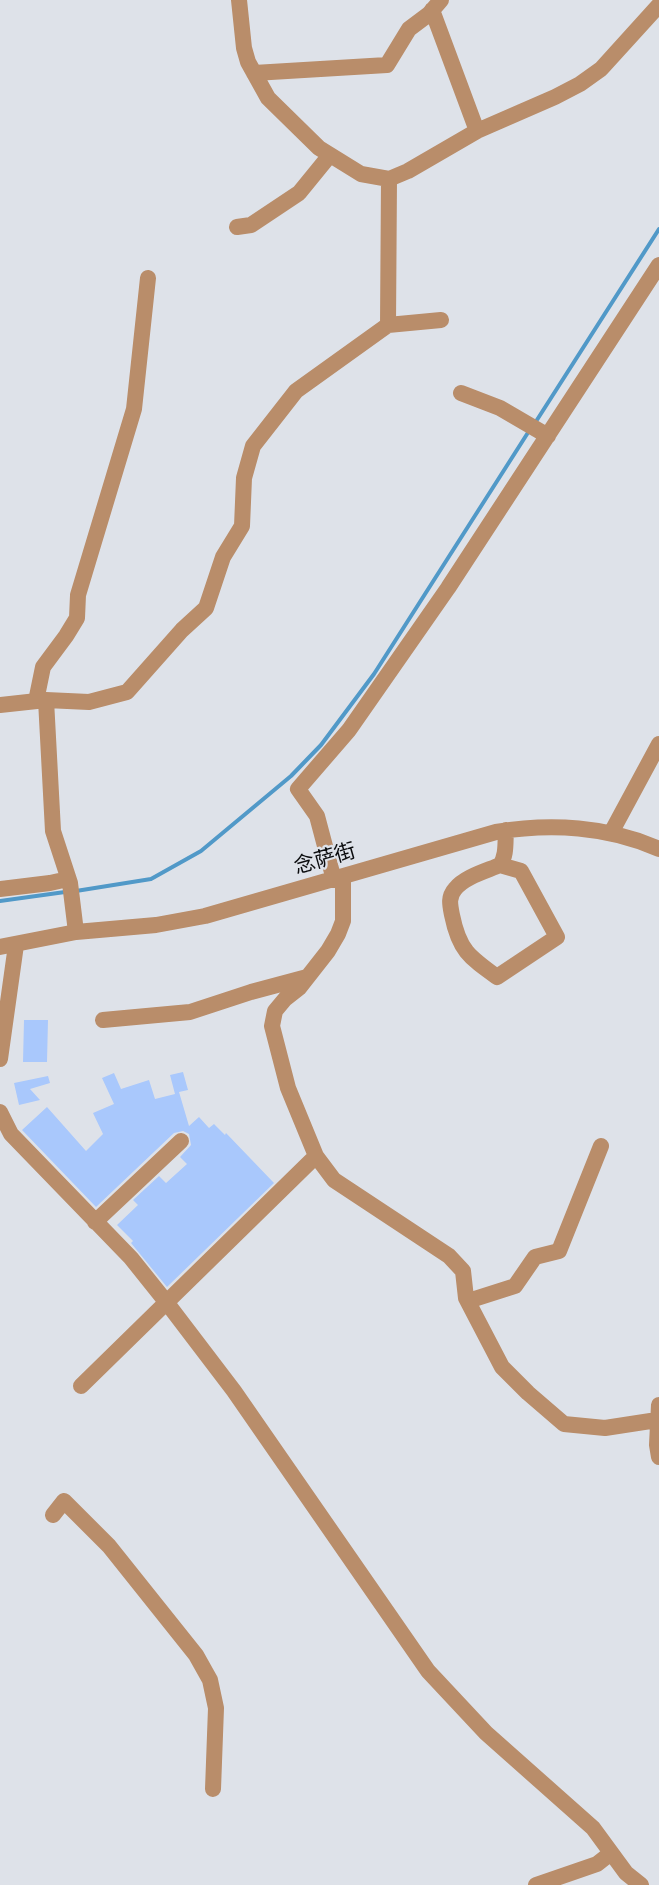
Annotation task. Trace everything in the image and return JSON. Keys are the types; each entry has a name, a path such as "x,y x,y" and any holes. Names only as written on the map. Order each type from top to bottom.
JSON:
{"street":[{"path":"239,0 244,48 248,62 268,98 319,148 361,174 389,179 408,171 477,131 579,84 601,69 659,5"},
{"path":"254,73 387,65 409,29 437,5 477,131"},
{"path":"237,227 251,225 299,193 330,155"},
{"path":"388,325 389,179"},
{"path":"659,265 448,588 376,692 328,756 298,789 317,816 339,879 343,921 328,951 275,1011 272,1026 288,1088 316,1156 334,1180 449,1256 463,1271 468,1301 502,1367 528,1394 564,1424 605,1428 658,1410 659,1457"},
{"path":"76,932 70,887 53,831 41,700 43,667 77,618 78,595 134,409 148,278"},
{"path":"0,705 41,700 89,702 127,692 182,630 206,608 223,557 242,526 244,478 253,446 296,392 388,325 441,320"},
{"path":"461,393 500,408 548,436"},
{"path":"611,833 659,744"},
{"name":"念萨街","path":"8,946 76,932 156,925 205,916 506,830 530,826 611,833 659,849"},
{"path":"500,865 521,871 557,937 497,977 472,959 456,937 449,901 453,891 460,883 500,865 504,859 506,830"},
{"path":"0,889 50,884 70,887"},
{"path":"0,1059 8,946"},
{"path":"103,1020 190,1012 307,977"},
{"path":"0,1112 11,1134 131,1258 167,1303 234,1391 428,1671 486,1733 593,1828 627,1873 641,1885"},
{"path":"95,1222 181,1141"},
{"path":"468,1301 515,1286 535,1257 559,1251 601,1146"},
{"path":"81,1386 316,1156"},
{"path":"53,1515 64,1501 109,1546 196,1655 210,1680 216,1708 213,1790"},
{"path":"536,1885 597,1864 611,1853"}],"building":[{"path":"24,1020 48,1020 47,1062 23,1062"},
{"path":"183,1072 188,1090 179,1092 189,1126 199,1117 209,1128 214,1124 225,1135 226,1133 274,1183 167,1287 131,1243 133,1241 117,1225 138,1205 133,1200 159,1176 166,1183 187,1164 180,1157 191,1145 189,1134 183,1131 174,1133 96,1207 22,1130 47,1107 86,1151 103,1134 93,1113 114,1104 102,1078 114,1073 121,1089 149,1080 155,1099 175,1094 170,1075"},
{"path":"48,1076 50,1083 30,1089 40,1100 19,1105 14,1083"}],"waterway":[{"path":"535,423 659,229"},
{"path":"76,891 151,879 201,851 291,776 321,745 374,674 529,431"},
{"path":"0,901 65,892"}]}
